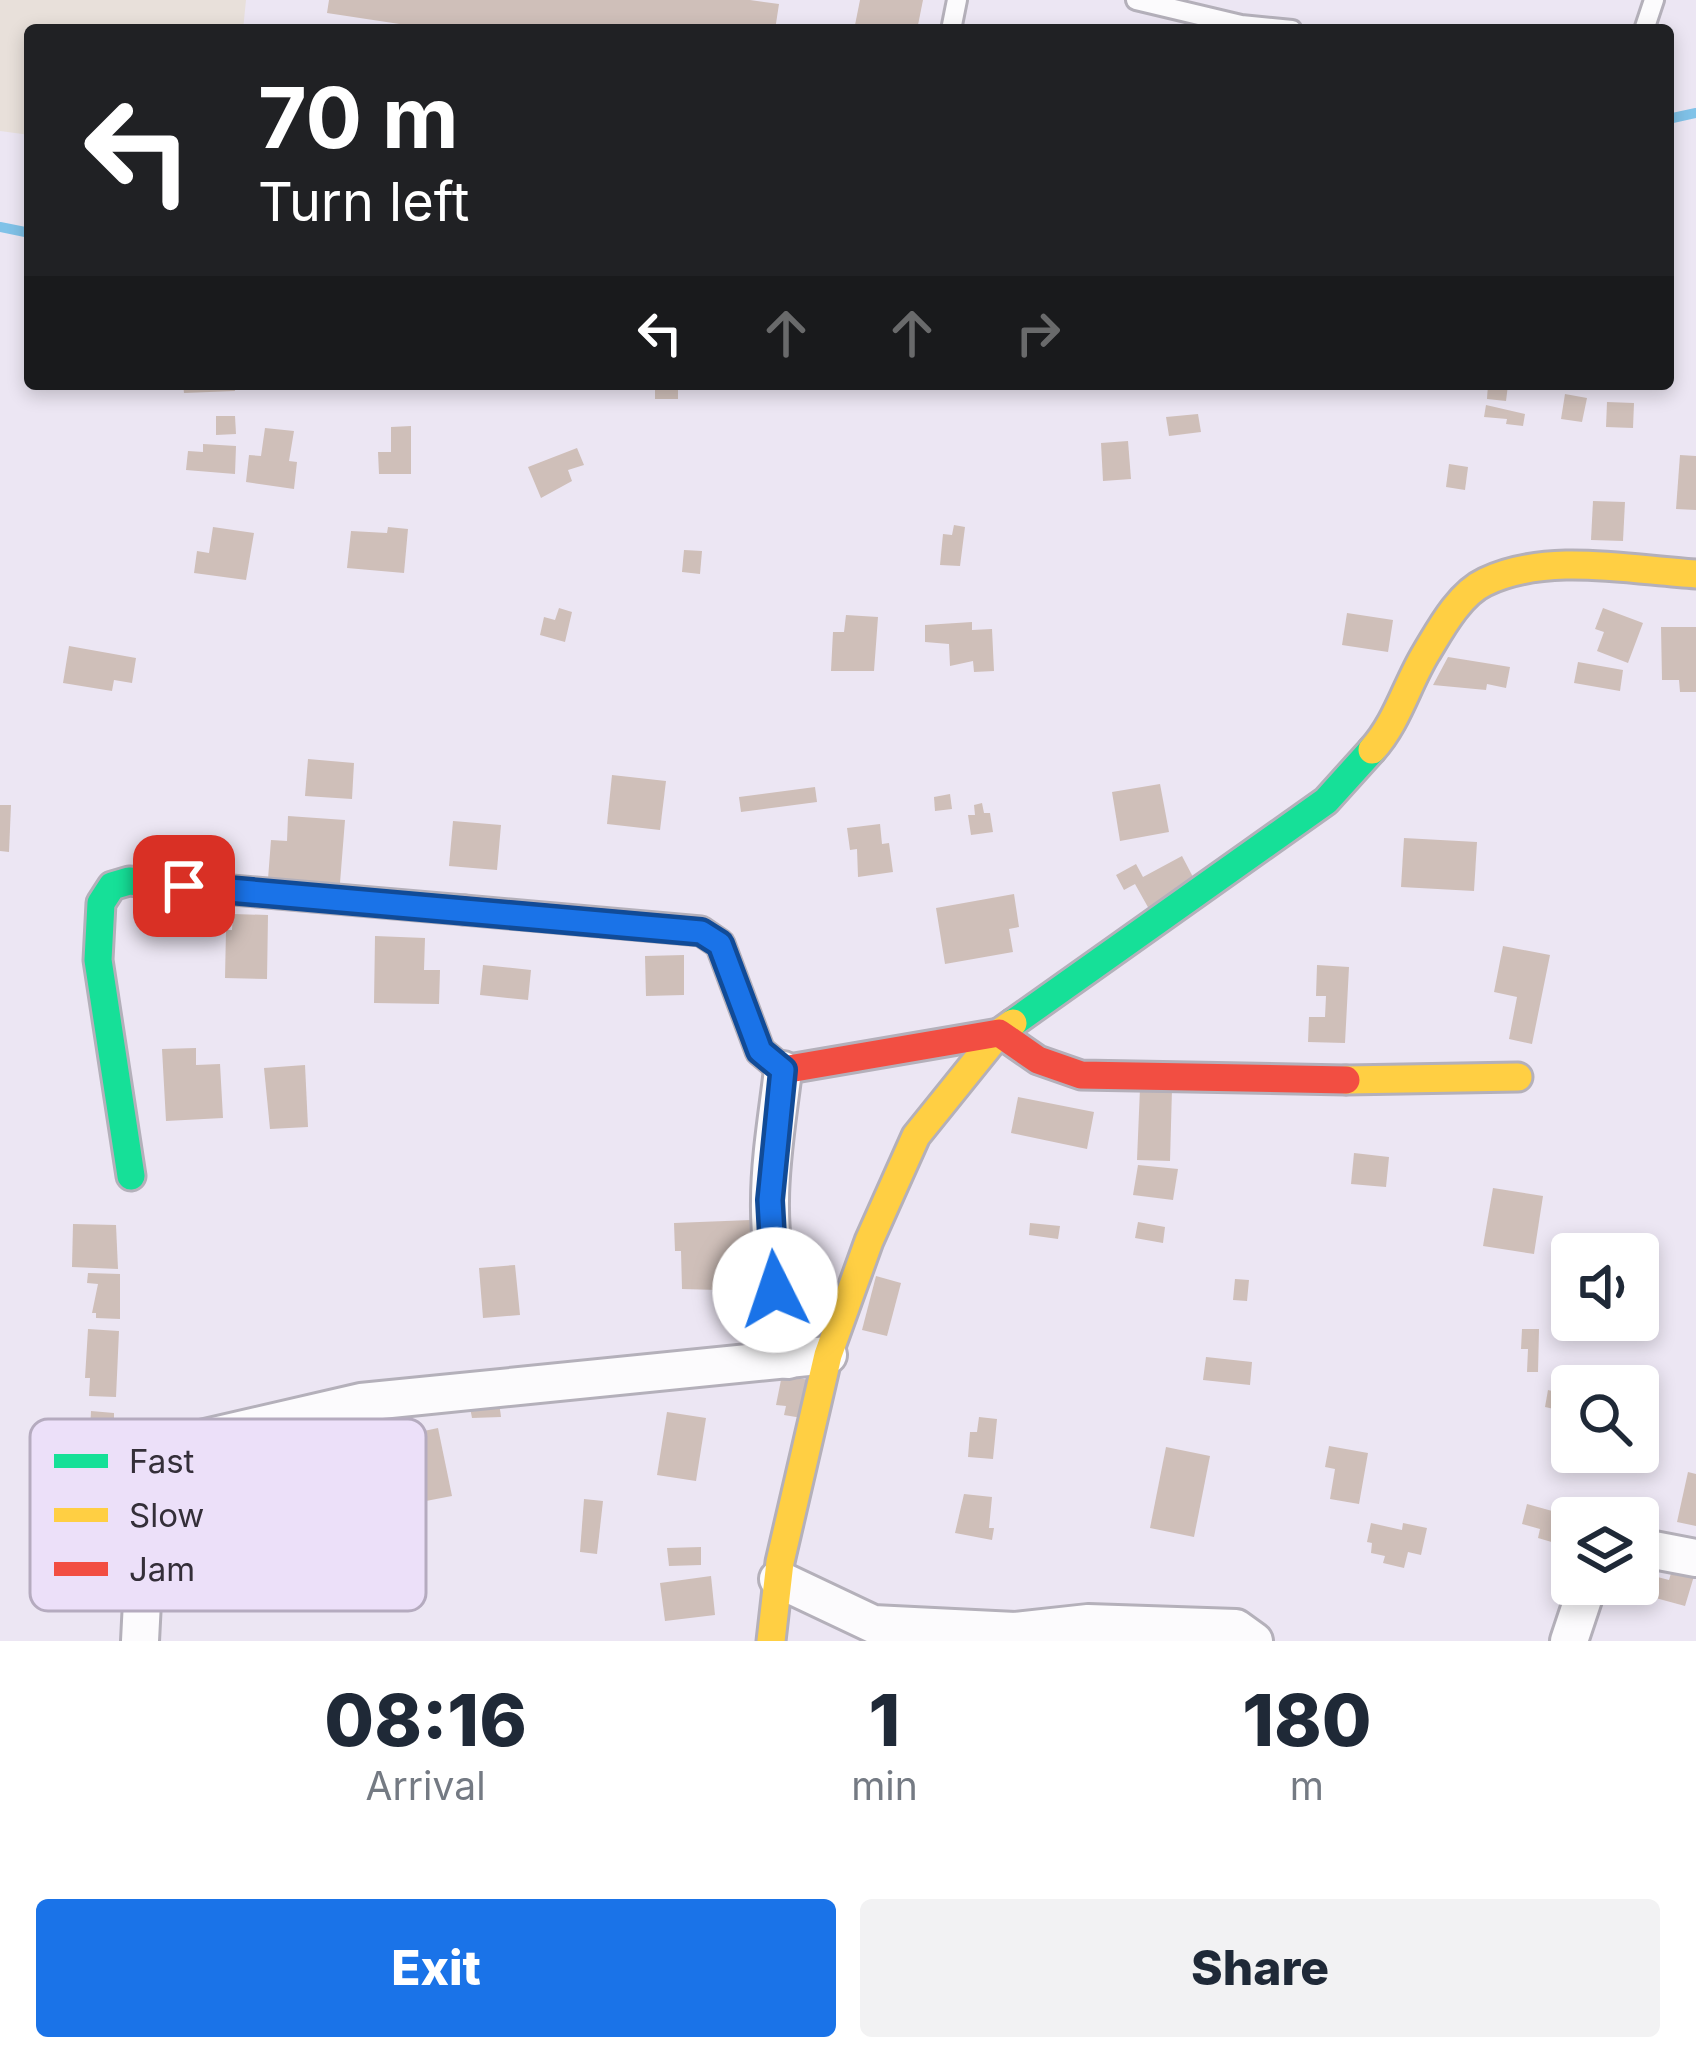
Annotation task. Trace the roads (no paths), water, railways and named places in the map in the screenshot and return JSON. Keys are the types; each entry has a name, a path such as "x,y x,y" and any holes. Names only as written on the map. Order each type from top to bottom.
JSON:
{"street":[{"path":"771,1641 778,1579 828,1354 869,1241 916,1136 999,1034 1326,801 1384,736 1446,620 1482,583 1546,566 1696,574"},
{"path":"131,1176 98,960 101,903 112,886 129,881 701,932 720,944 760,1051 783,1070 999,1034 1038,1060 1081,1075 1421,1081 1518,1077"},
{"path":"783,1070 770,1200 775,1290 785,1322 788,1360"},
{"path":"288,1419 362,1402 828,1354"},
{"path":"1659,1550 1696,1558"},
{"path":"778,1579 873,1624 1016,1631 1088,1624 1236,1628 1253,1641"},
{"path":"1569,1641 1581,1605"},
{"path":"140,1641 142,1611"}],"lane":[{"path":"1136,0 1233,24"}],"waterway":[{"path":"1674,118 1696,113"},
{"path":"0,227 24,232"}]}
